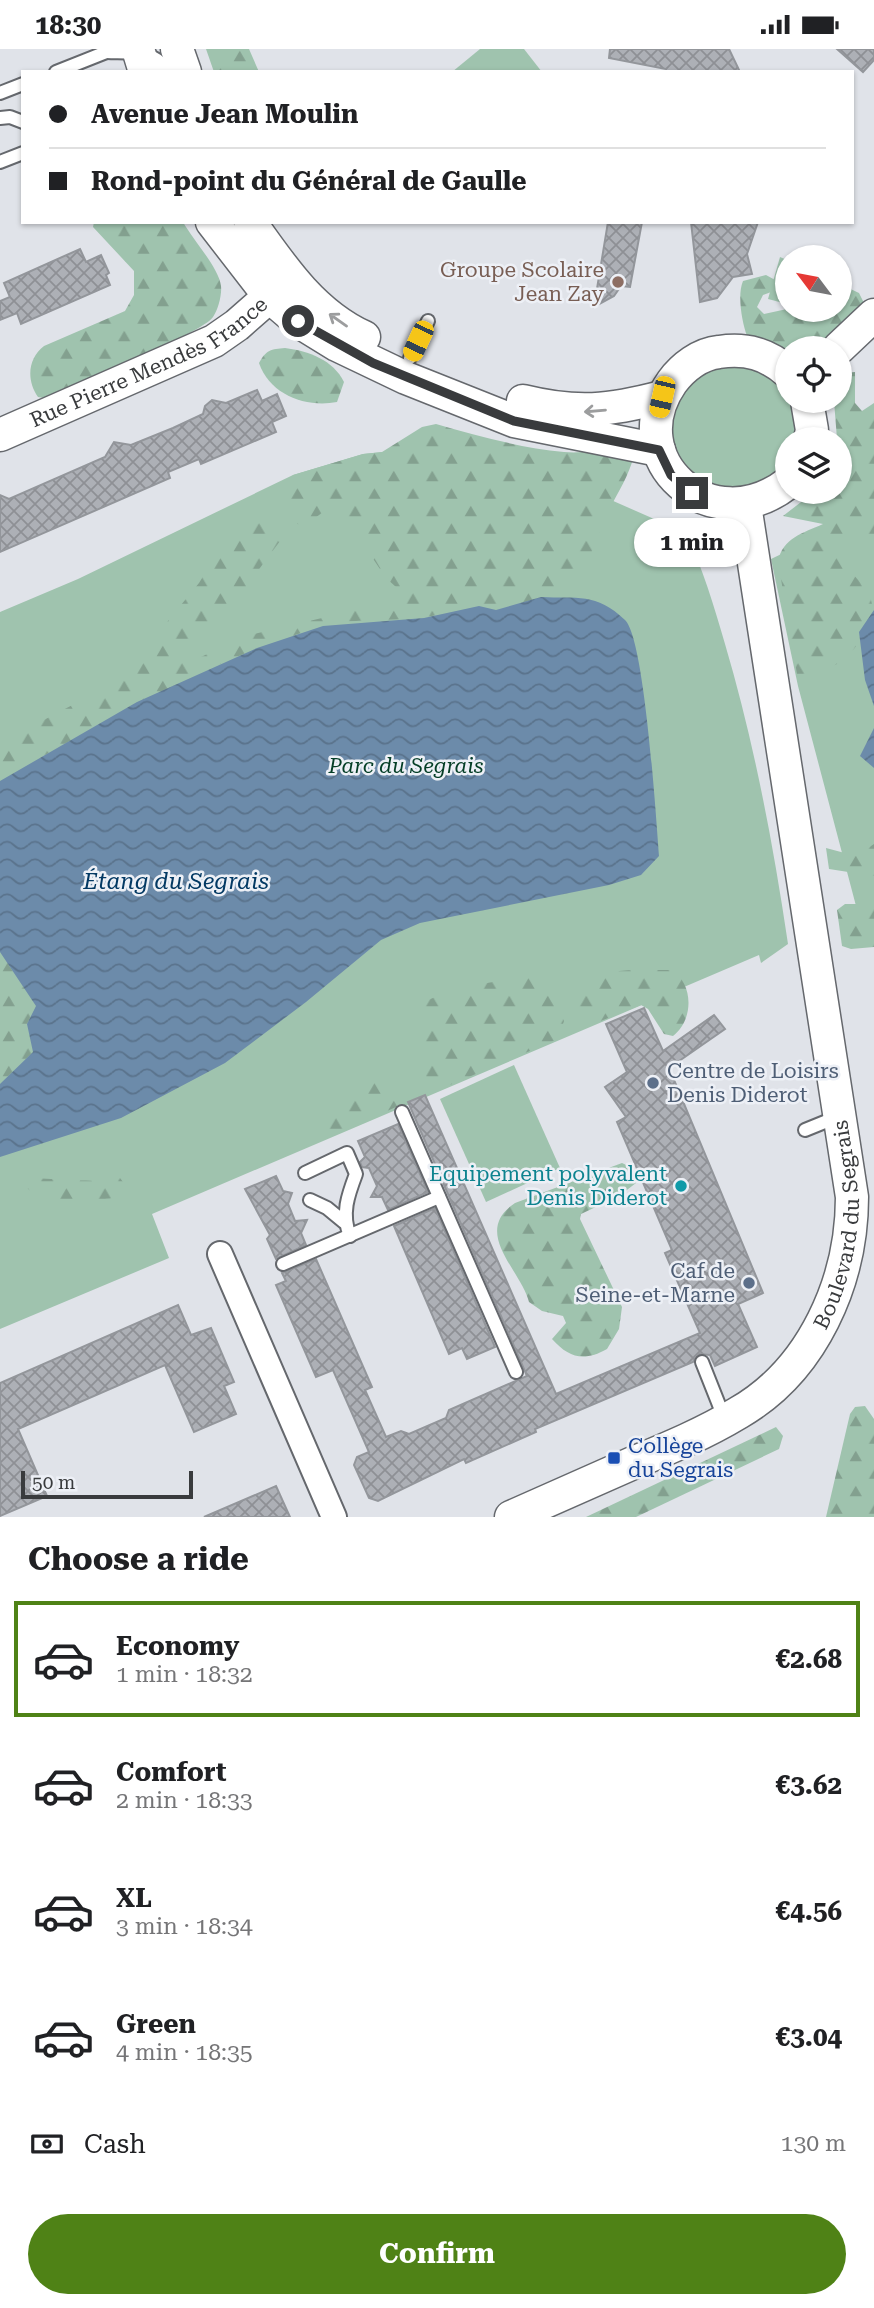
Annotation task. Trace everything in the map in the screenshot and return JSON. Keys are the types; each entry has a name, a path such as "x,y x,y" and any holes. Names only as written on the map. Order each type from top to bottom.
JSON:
{"street":[{"path":"177,49 184,70"},
{"path":"214,224 280,288 359,334 481,387 560,410 617,409 662,397"},
{"path":"251,224 298,321 337,345 477,408 538,427 659,450"},
{"name":"Rue Pierre Mendès France","path":"0,435 214,341 280,288"},
{"path":"852,336 874,315"},
{"path":"775,361 740,349 708,353 680,370 662,397 656,423 659,450 671,475 692,493 718,504 745,505 775,493"},
{"name":"Boulevard du Segrais","path":"511,1517 741,1412 792,1368 821,1326 835,1295 852,1223 852,1197 745,505"},
{"path":"220,1254 334,1517"}],"lane":[{"path":"67,70 129,55 155,58 163,63 165,70"},
{"path":"0,93 21,85"},
{"path":"0,118 10,117 21,121"},
{"path":"0,162 21,154"},
{"path":"227,224 254,260 280,288"},
{"path":"410,358 428,321"},
{"path":"402,1112 516,1372"},
{"path":"805,1130 839,1116"},
{"path":"305,1173 347,1153 356,1174 349,1192 344,1222 349,1236"},
{"path":"284,1265 439,1197"},
{"path":"310,1200 327,1208 344,1222"},
{"path":"702,1362 725,1420"}],"green space":[{"path":"206,49 249,49 258,70 213,70"},
{"path":"480,49 524,49 540,70 454,70"},
{"path":"94,224 184,224 219,279 221,290 218,306 213,317 186,335 80,383 44,398 38,397 30,370 39,351 44,346 125,311 134,295 134,271 93,227"},
{"path":"775,274 775,301 768,299"},
{"path":"766,275 775,280 774,291 763,295 757,307 764,314 775,312 775,322 850,322 832,336 775,336 775,349 747,336 740,301 743,281"},
{"path":"852,290 859,293 865,305 852,320"},
{"path":"285,348 311,354 334,368 344,382 337,402 302,401 290,397 271,383 259,363 269,351"},
{"path":"729,365 744,367 770,378 775,382 775,413 794,413 796,427 775,427 775,473 764,483 741,488 716,484 693,472 676,453 670,429 679,401 694,381 713,370"},
{"path":"852,372 855,372 855,403 862,411 874,403 874,541 851,534 848,562 852,573 868,593 873,610 859,632 860,641 847,656 825,670 798,680 778,561 789,542 823,524 783,516 798,504 852,504 852,427 836,427 835,413 852,413"},
{"path":"436,424 532,448 564,452 617,451 634,455 589,557 572,580 548,595 514,606 495,609 471,608 412,618 346,622 277,641 195,675 0,781 0,743 101,690 167,622 199,583 232,530 240,530 262,519 279,528 283,537 214,630 187,654 185,661 188,663 246,636 356,610 399,605 406,596 386,578 339,508 330,507 304,526 291,522 285,513 286,486 293,475 363,454 382,452 422,427"},
{"name":"Parc du Segrais","path":"435,447 611,500 686,533 712,602 745,718 769,831 788,944 761,963 759,955 152,1214 169,1258 0,1329 0,612 78,579 293,475 363,454"},
{"path":"874,500 874,919 860,921 798,686 771,559 817,537"},
{"path":"874,844 874,876 829,869 826,848 856,856"},
{"path":"845,904 874,904 874,947 851,949 842,946 837,910"},
{"path":"0,952 36,1006 27,1024 33,1052 0,1084"},
{"path":"671,970 684,984 688,1002 685,1021 673,1036 664,1034 648,1009 641,1005 593,1024 580,1009 577,996 580,986 588,979 615,971"},
{"path":"545,976 564,1021 558,1039 445,1087 430,1084 425,1075 427,1053 421,1011 425,1001 484,984"},
{"path":"514,1065 560,1168 486,1202 440,1099"},
{"path":"382,1079 404,1088 405,1103 324,1139 318,1135 318,1125 330,1107 351,1092"},
{"path":"622,1163 632,1171 636,1183 619,1196 581,1214 580,1219 622,1307 619,1329 607,1349 591,1356 577,1356 552,1339 566,1323 563,1316 542,1311 529,1302 498,1239 498,1226 503,1214 515,1203"},
{"path":"26,1178 91,1181 120,1178 123,1182 113,1198 67,1200 33,1192 26,1187"},
{"path":"865,1406 874,1419 874,1517 826,1517 850,1414 855,1407"},
{"path":"776,1427 783,1436 779,1449 636,1517 586,1517"}],"water":[{"name":"Étang du Segrais","path":"541,597 586,599 605,605 625,620 632,634 644,693 659,856 641,875 609,885 420,923 381,940 306,1002 225,1063 121,1118 0,1157 0,1084 33,1052 27,1024 36,1006 0,952 0,781 137,702 257,648 323,626 424,618 479,606 496,610"},
{"path":"874,610 874,706 865,680 859,632"},
{"path":"874,728 874,768 860,756"}],"building":[{"path":"610,49 729,49 739,70 666,70 609,58"},
{"path":"837,49 874,49 874,60 863,72"},
{"path":"608,224 642,224 630,287 621,286 614,296 594,307"},
{"path":"691,224 757,224 747,254 752,274 733,277 717,298 700,302"},
{"path":"80,249 86,262 101,255 109,273 106,275 110,285 21,324 17,313 0,320 0,301 10,297 4,283"},
{"path":"257,390 262,401 277,394 286,416 272,422 276,432 201,464 199,459 168,472 170,478 0,552 0,495 9,499 105,457 114,442 131,445 173,428 203,414 205,406 212,400 226,403"},
{"path":"644,1008 663,1051 714,1015 725,1029 669,1068 763,1293 738,1304 757,1347 715,1366 710,1355 699,1354 693,1362 535,1429 536,1432 466,1463 464,1459 378,1501 369,1498 354,1465 357,1457 369,1452 333,1370 316,1377 276,1285 286,1281 282,1273 316,1259 372,1387 365,1390 386,1437 401,1431 409,1434 446,1418 449,1410 527,1376 408,1102 425,1095 556,1394 700,1333 665,1253 672,1250 617,1122 626,1117 605,1087 627,1072 606,1024"},
{"path":"398,1124 428,1192 388,1210 382,1197 371,1197 377,1186 369,1168 362,1167 360,1162 365,1157 358,1141"},
{"path":"276,1176 283,1191 292,1193 288,1204 295,1221 307,1220 301,1233 306,1245 276,1259 267,1239 270,1235 245,1189"},
{"path":"435,1208 495,1347 467,1359 462,1348 449,1354 394,1226"},
{"path":"178,1305 191,1335 211,1328 234,1382 224,1386 236,1414 194,1432 165,1365 18,1429 47,1496 0,1516 0,1383"},
{"path":"276,1486 290,1517 204,1517"}],"place":[{"name":"Groupe Scolaire Jean Zay","path":"618,282"},
{"name":"Centre de Loisirs Denis Diderot","path":"653,1083"},
{"name":"Equipement polyvalent Denis Diderot","path":"681,1186"},
{"name":"Caf de Seine-et-Marne","path":"749,1283"},
{"name":"Collège du Segrais","path":"614,1458"}],"route":[{"path":"298,321 373,363 477,408 514,421 659,450 671,475 692,493"}]}
